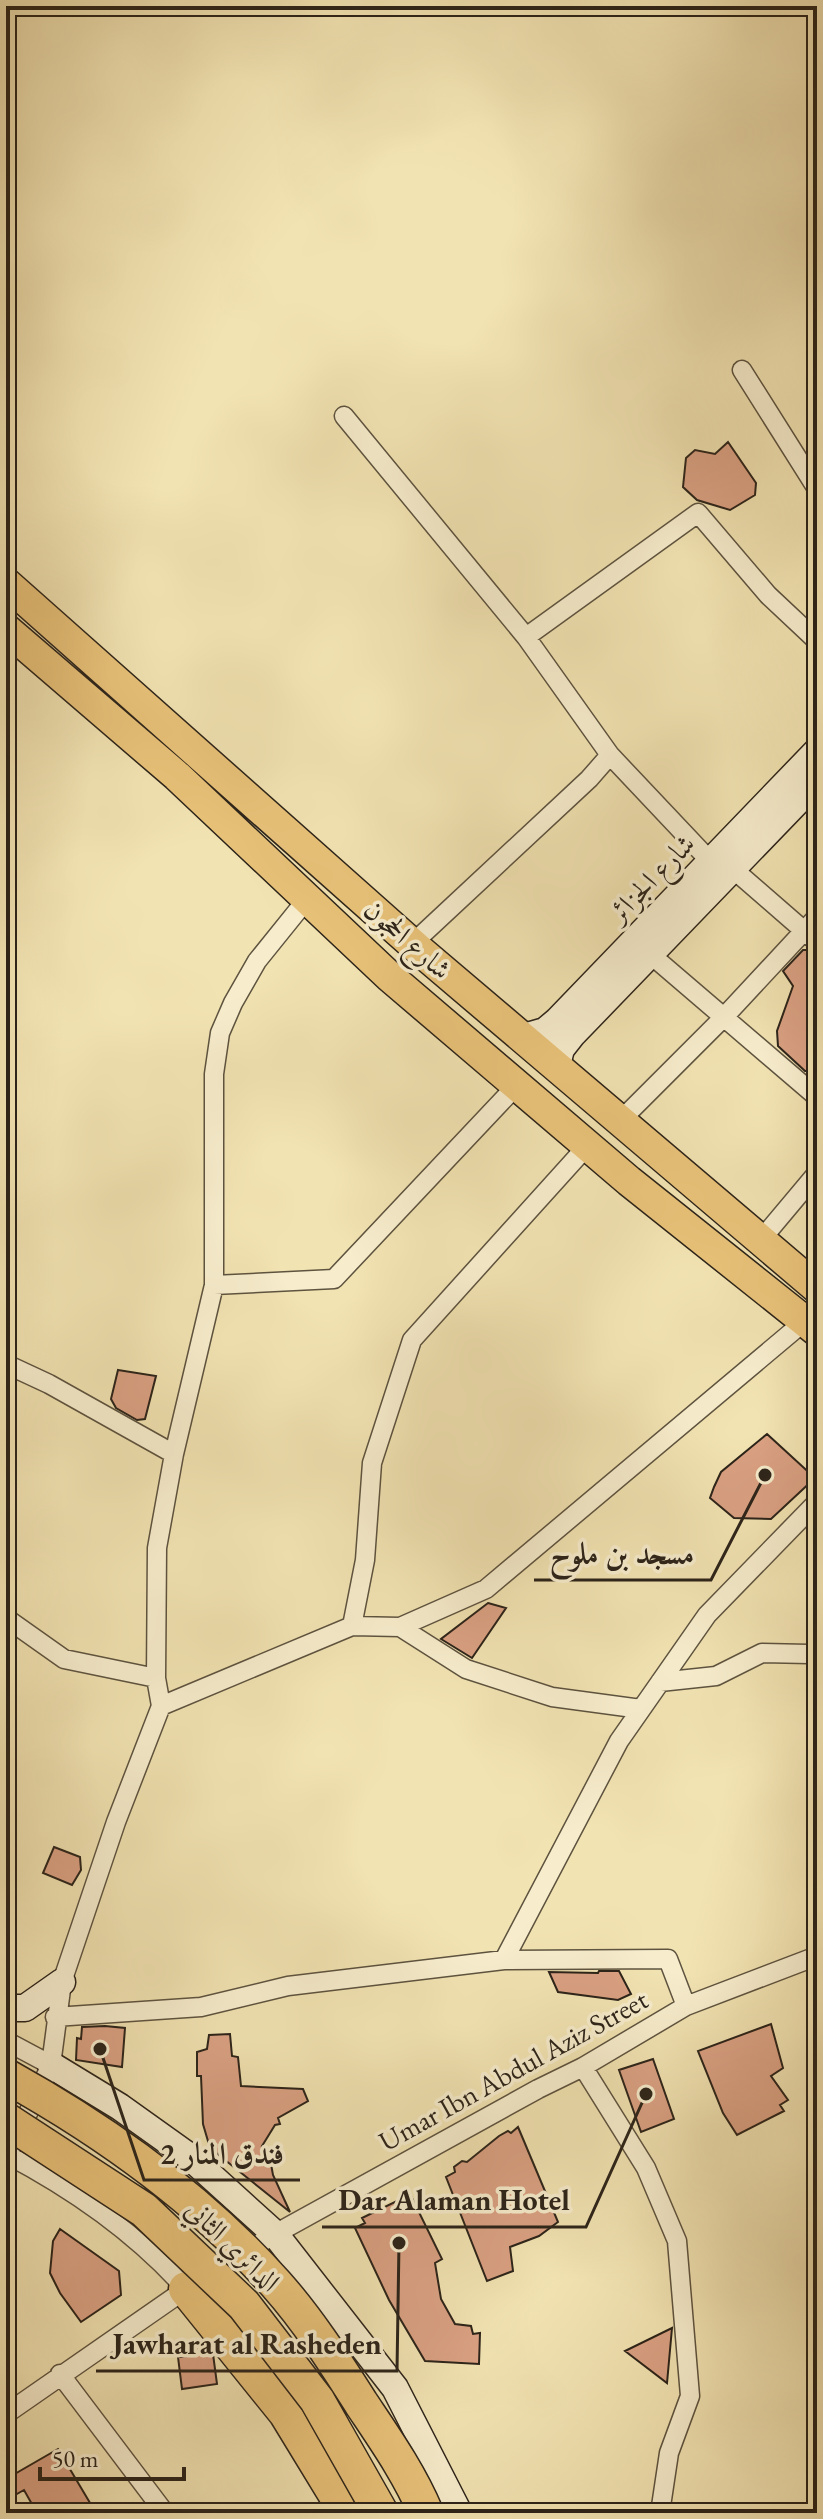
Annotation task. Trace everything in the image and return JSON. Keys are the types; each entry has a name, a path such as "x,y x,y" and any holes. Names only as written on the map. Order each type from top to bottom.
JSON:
{"highway":[{"name":"الدائري الثاني","path":"6,2076 52,2102 169,2183 237,2243 278,2286 330,2354 412,2482 426,2513"},
{"name":"الدائري الثاني","path":"6,2120 144,2210 244,2305 317,2400 381,2513"},
{"path":"186,2289 286,2413 347,2513"}],"main road":[{"name":"شارع الحجون","path":"6,583 412,944 817,1288"},
{"name":"شارع الحجون","path":"6,629 177,776 390,977 588,1145 811,1326"}],"street":[{"path":"742,370 817,489"},
{"path":"344,416 526,637 610,755 720,862 813,930 619,1122"},
{"path":"526,637 698,513 768,595 817,641"},
{"name":"شارع الجزائر","path":"557,1065 566,1042 650,954 720,862 817,751"},
{"path":"412,944 589,779 610,755"},
{"name":"شارع الجزائر","path":"524,1037 551,1026 720,862 817,781"},
{"path":"186,2289 155,2254 84,2200 7,2156 51,2065 62,1982 116,1822 161,1706 156,1678 157,1548 174,1454 214,1285 214,1074 220,1033 257,961 307,899"},
{"path":"650,954 817,1097"},
{"path":"214,1285 334,1279 517,1085"},
{"path":"352,1626 365,1560 372,1463 412,1340 588,1145"},
{"path":"760,1241 817,1173"},
{"path":"161,1706 352,1626 400,1627 486,1589 811,1326"},
{"path":"6,1364 49,1384 174,1454"},
{"path":"504,1960 619,1741 707,1615 817,1502"},
{"path":"6,1618 64,1659 156,1678"},
{"path":"400,1627 466,1669 552,1697 641,1709"},
{"path":"660,1682 716,1676 762,1653 809,1654 817,1657"},
{"name":"Umar Ibn Abdul Aziz Street","path":"6,2414 186,2289 275,2234 583,2067 686,2006 817,1956"},
{"path":"55,2017 201,2007 288,1986 504,1960 668,1959 686,2006"},
{"path":"6,2008 25,2008 62,1982"},
{"path":"6,2041 120,2107 190,2157 275,2234 395,2388 459,2513"},
{"path":"583,2067 646,2168 677,2241 690,2396 669,2453 660,2513"},
{"path":"60,2374 165,2513"}],"building":[{"path":"728,442 756,483 755,495 730,510 697,500 683,487 686,458 695,450 715,454"},
{"path":"803,950 817,956 817,1071 805,1071 778,1046 777,1031 793,986 783,971"},
{"path":"118,1370 156,1376 145,1419 137,1420 116,1408 111,1399"},
{"path":"767,1434 815,1478 771,1519 734,1518 710,1498 714,1487 721,1472"},
{"path":"488,1603 506,1608 472,1658 441,1639"},
{"path":"54,1847 80,1857 81,1870 72,1885 43,1873"},
{"path":"619,1971 631,1994 618,2000 558,1992 549,1972 598,1973"},
{"path":"771,2024 783,2068 771,2076 788,2100 780,2105 784,2111 737,2135 723,2113 698,2051"},
{"path":"82,2027 125,2028 122,2067 76,2060 77,2038 81,2039"},
{"path":"230,2034 232,2056 238,2057 241,2086 303,2089 308,2101 278,2118 280,2124 275,2125 262,2146 274,2152 271,2164 273,2175 290,2212 210,2148 203,2124 197,2052 207,2049 209,2035"},
{"path":"653,2059 674,2119 641,2132 619,2070"},
{"path":"518,2127 558,2222 539,2236 510,2247 513,2271 487,2281 446,2177 455,2172 454,2167 462,2161 467,2162 499,2136 508,2131 511,2133"},
{"path":"403,2198 405,2202 412,2198 442,2259 435,2263 441,2299 455,2324 471,2326 473,2334 480,2333 479,2364 425,2361 389,2300 355,2228 365,2223 362,2218"},
{"path":"60,2229 119,2271 121,2295 81,2322 50,2273 53,2241"},
{"path":"672,2328 667,2383 625,2351"},
{"path":"202,2346 202,2351 213,2354 217,2384 182,2389 178,2357 187,2356 186,2348"},
{"path":"58,2449 96,2513 37,2513 24,2490 6,2500 6,2479"}],"place":[{"name":"مسجد بن ملوح","path":"765,1475"},
{"name":"فندق المنار 2","path":"100,2049"},
{"name":"Dar Alaman Hotel","path":"646,2094"},
{"name":"Jawharat al Rasheden","path":"399,2243"}]}
